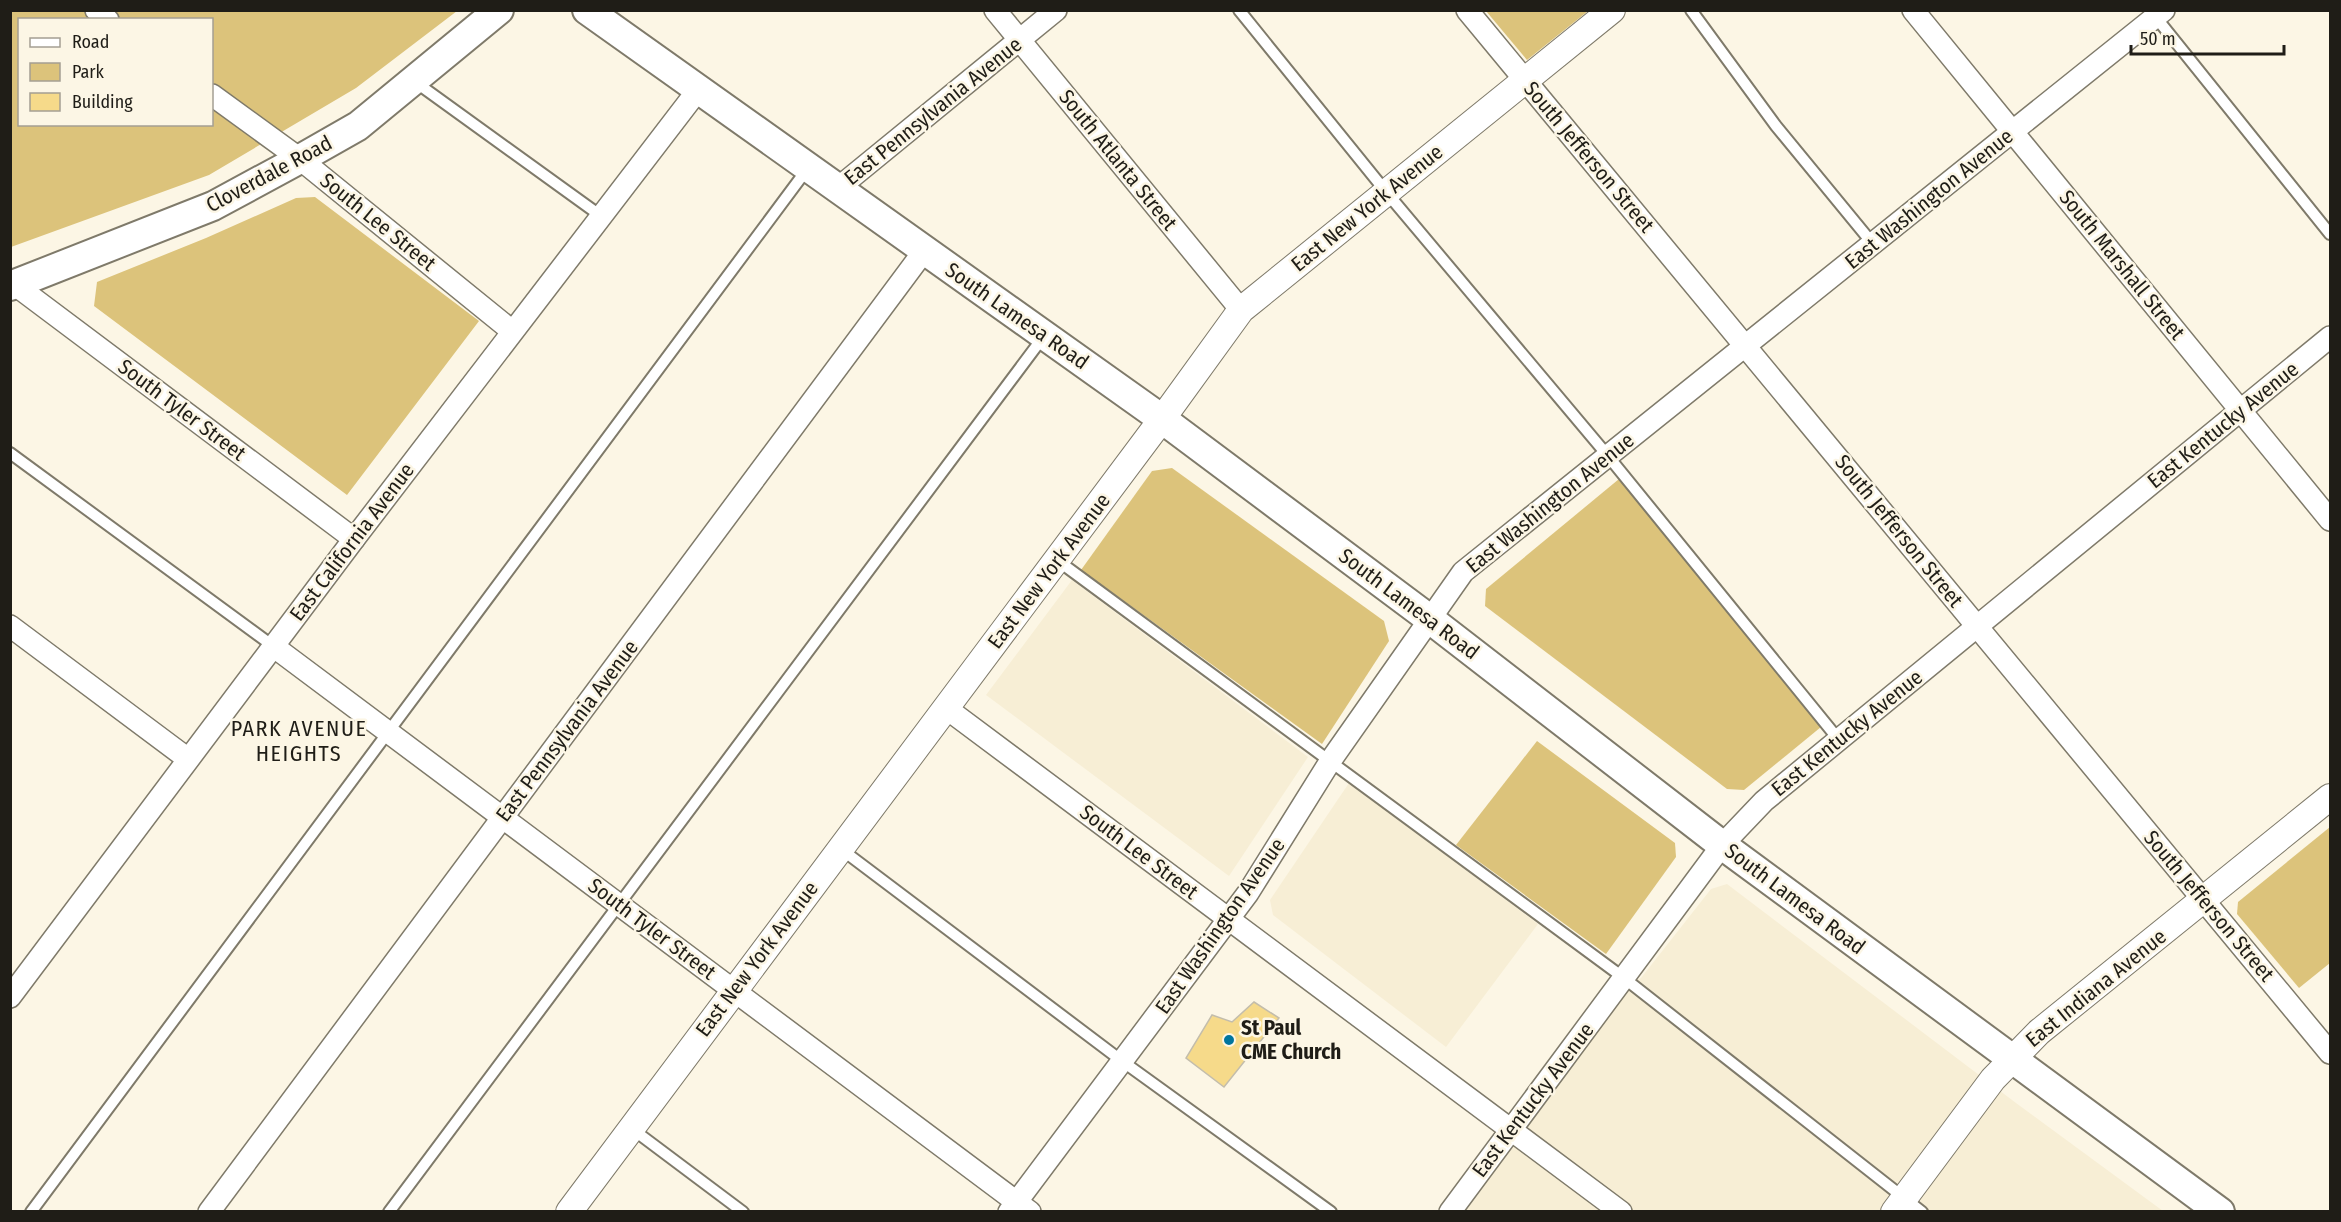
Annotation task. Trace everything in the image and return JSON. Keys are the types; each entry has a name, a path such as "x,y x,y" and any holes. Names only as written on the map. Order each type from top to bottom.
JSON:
{"main road":[{"name":"Cloverdale Road","path":"12,284 213,206 300,159 357,126 499,10"},
{"name":"South Lamesa Road","path":"587,10 1162,419 1431,620 1723,844 2220,1212"}],"street":[{"name":"South Atlanta Street","path":"995,10 1241,310"},
{"name":"East Pennsylvania Avenue","path":"837,189 1056,10"},
{"name":"South Jefferson Street","path":"1467,10 2331,1053"},
{"name":"East New York Avenue","path":"569,1212 1057,560 1241,310 1612,10"},
{"name":"South Marshall Street","path":"1913,10 2331,520"},
{"name":"East Washington Avenue","path":"1019,1208 1122,1061 1248,893 1331,760 1463,573 2012,132 2156,13"},
{"name":"East California Avenue","path":"10,997 18,973 188,759 512,331 698,90"},
{"name":"South Lee Street","path":"213,96 300,159 512,331"},
{"name":"East Pennsylvania Avenue","path":"208,1212 924,251"},
{"name":"South Tyler Street","path":"12,284 354,539"},
{"name":"East Kentucky Avenue","path":"1450,1212 1723,844 1764,801 2331,337"},
{"path":"10,626 188,759"},
{"name":"South Tyler Street","path":"273,646 734,990 1019,1208"},
{"name":"South Lee Street","path":"946,708 1621,1212"},
{"name":"East Indiana Avenue","path":"1907,1207 1993,1079 2011,1059 2039,1032 2331,797"}],"lane":[{"path":"1239,10 1387,193 1608,456 1839,740"},
{"path":"1690,10 1776,126 1873,244"},
{"path":"2156,13 2331,234"},
{"path":"414,81 601,216"},
{"path":"31,1212 808,168"},
{"path":"389,1212 1045,336"},
{"path":"10,453 273,646"},
{"path":"1057,560 1624,978 1907,1207"},
{"path":"841,849 1122,1061 1331,1212"},
{"path":"631,1128 743,1212"}],"shaded area":[{"path":"1072,580 1308,757 1229,876 986,695"},
{"path":"1349,783 1538,924 1446,1047 1273,915 1270,900"},
{"path":"1727,884 2016,1103 2163,1211 1451,1212 1618,989 1641,978 1711,889"}],"green space":[{"path":"10,11 457,11 356,88 209,175 11,247"},
{"path":"1486,11 1588,11 1527,60"},
{"path":"315,197 479,321 347,495 94,306 97,282 206,238 296,198"},
{"path":"1172,468 1384,621 1389,641 1322,744 1081,570 1152,471"},
{"path":"1619,479 1821,727 1744,790 1727,789 1485,606 1486,589"},
{"path":"1537,741 1675,843 1676,857 1606,954 1456,845"},
{"path":"2330,827 2330,963 2299,988 2237,914 2238,902"}],"building":[{"name":"St Paul CME Church","path":"1254,1002 1279,1018 1224,1087 1186,1058 1212,1015 1232,1022"}],"place":[{"name":"St Paul CME Church","path":"1229,1040"}],"district":[{"name":"PARK AVENUE HEIGHTS","path":"299,740"}]}
